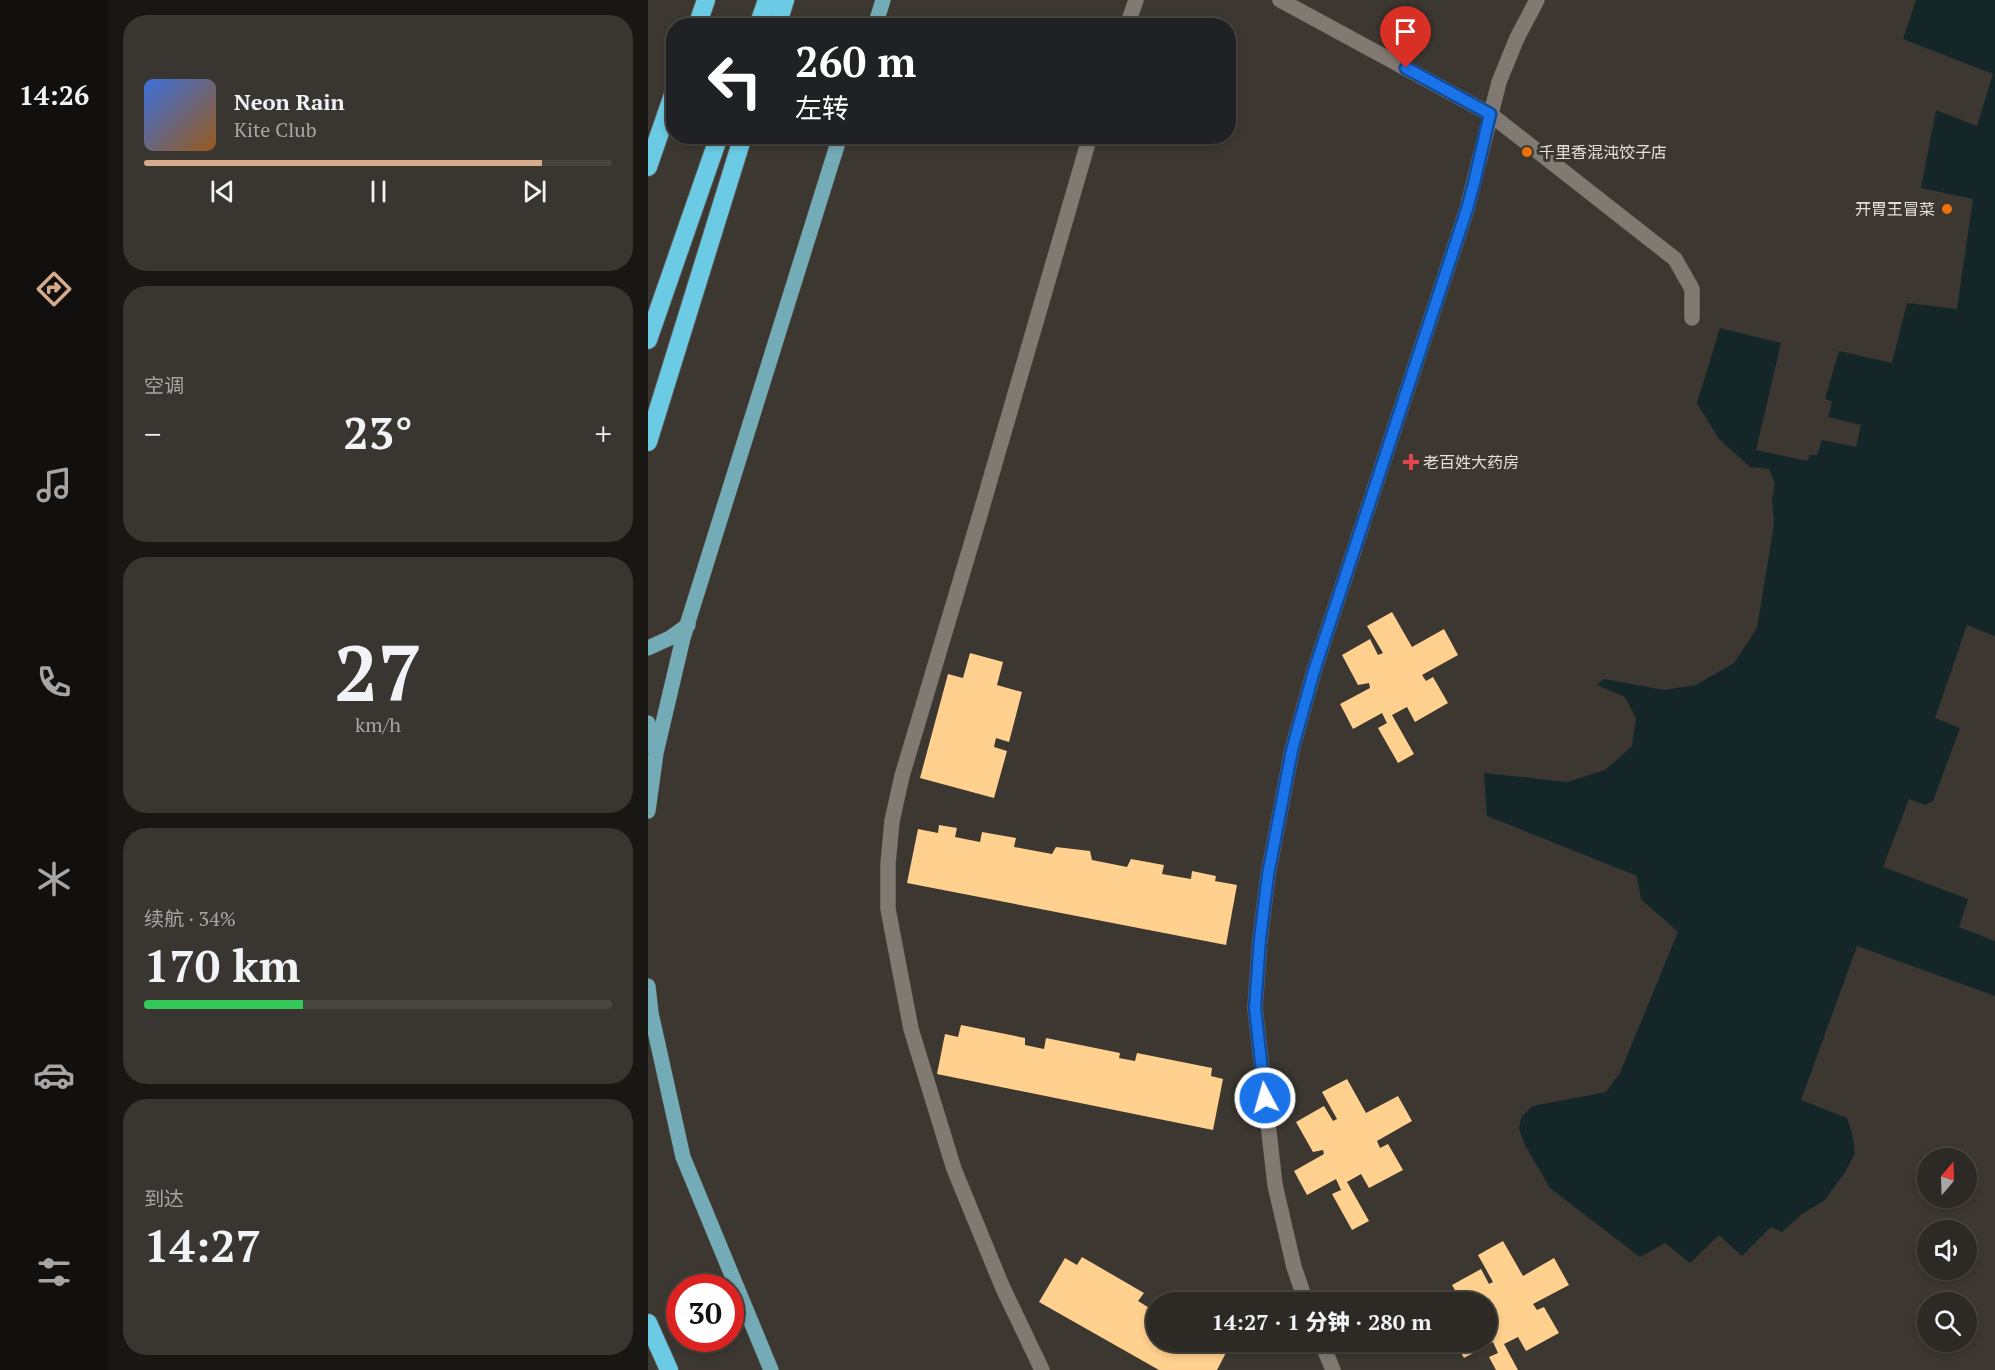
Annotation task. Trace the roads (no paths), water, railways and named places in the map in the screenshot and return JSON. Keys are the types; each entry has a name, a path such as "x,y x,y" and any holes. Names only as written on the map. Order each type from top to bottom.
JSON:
{"highway":[{"path":"700,18 706,0"},
{"path":"760,18 766,0"},
{"path":"779,18 785,0"},
{"path":"648,155 666,112"},
{"path":"648,166 666,114"},
{"path":"648,340 716,144"},
{"path":"648,442 741,144"},
{"path":"648,1323 669,1370"}],"main road":[{"path":"877,18 883,0"},
{"path":"648,811 656,753 667,701 688,625 838,144"},
{"path":"648,648 670,638 688,625"},
{"path":"648,723 656,753"},
{"path":"648,986 651,1013 683,1157 771,1370"}],"street":[{"path":"1130,18 1136,0"},
{"path":"1280,0 1490,114 1675,259 1692,289 1692,318"},
{"path":"1303,1292 1294,1267 1275,1185 1255,1008 1268,875 1299,721 1467,209 1499,82 1517,38 1537,0"},
{"path":"1042,1370 1002,1286 954,1169 911,1029 888,909 888,864 892,821 902,776 1088,144"},
{"path":"1326,1352 1333,1370"}],"place":[{"name":"千里香混沌饺子店","path":"1527,152"},
{"name":"开胃王冒菜","path":"1947,209"},
{"name":"老百姓大药房","path":"1411,462"}]}
